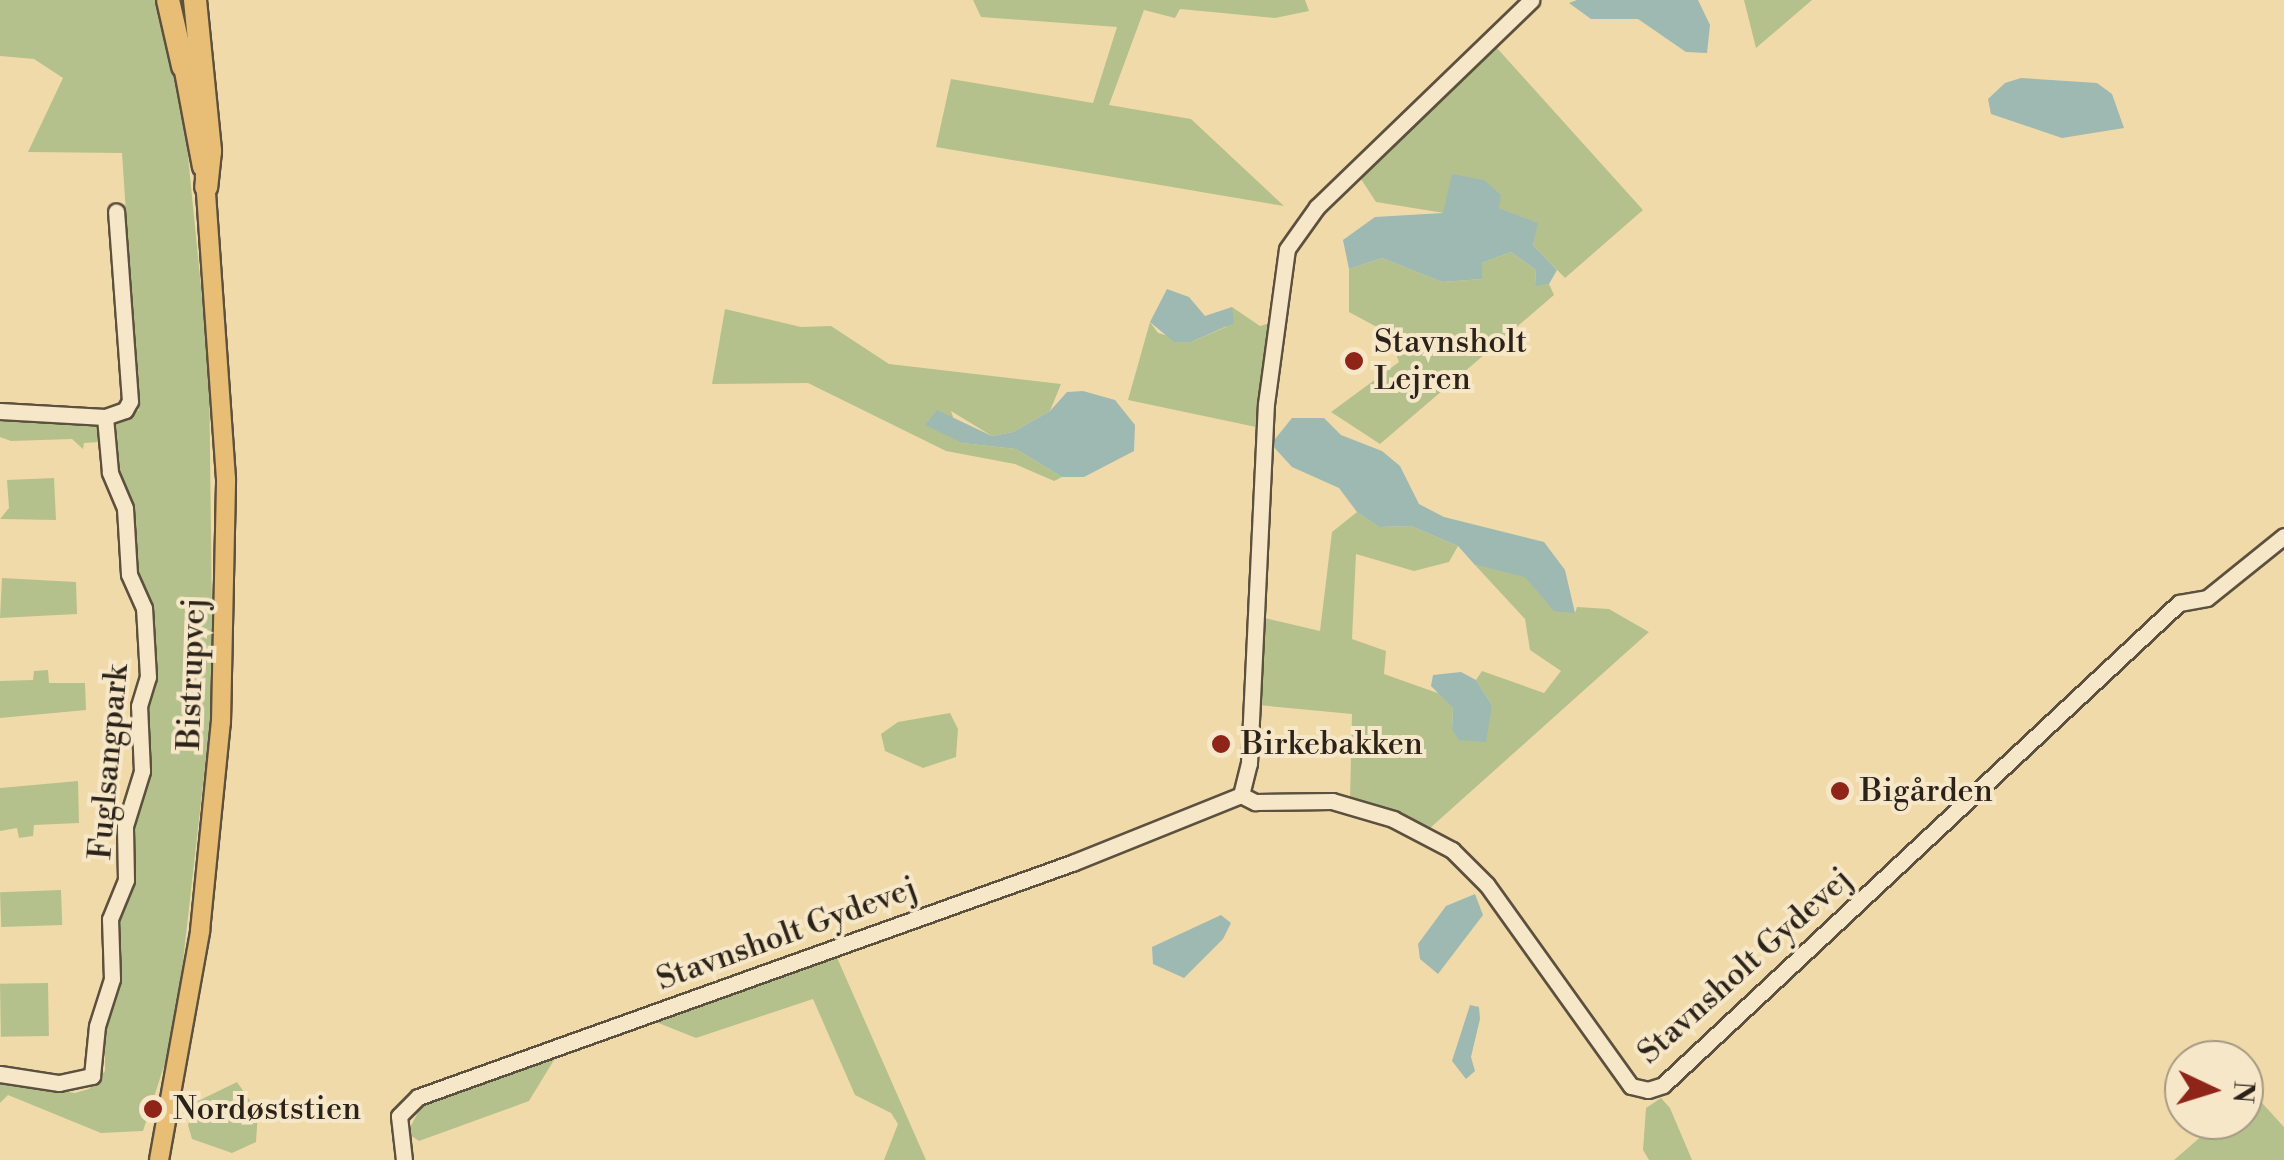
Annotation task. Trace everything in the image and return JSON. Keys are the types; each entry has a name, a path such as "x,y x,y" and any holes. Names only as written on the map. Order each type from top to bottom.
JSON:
{"highway":[{"path":"170,0 183,66"},
{"path":"195,0 210,151 206,187"}],"main road":[{"name":"Bistrupvej","path":"159,1160 196,966 221,722 226,479 206,187 186,0"},
{"name":"Bistrupvej","path":"183,66 206,187"}],"street":[{"path":"1241,795 1249,762 1266,404 1287,249 1316,206 1531,0"},
{"path":"0,412 105,417 117,415 130,401 116,212"},
{"name":"Fuglsangpark","path":"0,1074 59,1083 92,1076 97,1026 112,979 110,920 126,880 125,826 142,771 138,706 148,677 144,608 129,574 125,508 110,472 105,417"},
{"name":"Stavnsholt Gydevej","path":"404,1160 399,1116 418,1098 1072,863 1241,795 1255,802 1332,801 1393,819 1452,850 1487,885 1631,1086 1648,1090 1662,1085 2179,603 2206,598 2284,536"}],"green space":[{"path":"0,0 163,0 182,95 209,368 213,696 175,1032 143,1131 101,1133 8,1095 0,1103 0,1081 75,1093 89,1089 105,1071 105,1024 120,979 119,920 136,881 135,823 151,771 145,707 156,678 152,609 137,574 134,503 115,471 113,425 139,410 122,153 28,152 63,78 34,59 0,56"},
{"path":"973,0 1305,0 1309,11 1275,18 1180,9 1175,18 1144,10 1109,105 1191,119 1284,206 936,147 951,79 1093,103 1117,27 981,17"},
{"path":"1744,0 1812,0 1756,48"},
{"path":"1496,47 1643,210 1565,278 1533,245 1537,223 1498,208 1501,195 1444,213 1376,202 1359,176"},
{"path":"1511,252 1536,270 1535,285 1549,284 1554,295 1380,444 1331,412 1399,362 1388,333 1349,312 1349,269 1382,258 1442,282 1482,279 1482,263"},
{"path":"1232,307 1260,326 1270,323 1256,427 1128,400 1150,322 1158,333 1191,342 1226,327"},
{"path":"725,309 801,327 831,326 889,364 1061,384 1050,411 1013,432 992,436 951,411 962,443 1016,449 1062,477 1054,481 1015,464 946,451 808,383 712,384"},
{"path":"0,421 98,426 100,442 84,443 83,449 72,439 11,441 0,437"},
{"path":"54,478 56,520 0,519 9,508 7,480"},
{"path":"1357,512 1379,527 1411,526 1458,546 1449,562 1414,571 1356,554 1352,639 1386,651 1384,674 1446,696 1453,708 1452,730 1492,705 1476,680 1482,671 1544,693 1561,671 1530,650 1525,619 1475,565 1525,576 1575,613 1577,607 1609,609 1649,632 1429,829 1350,800 1352,714 1258,705 1265,618 1320,631 1332,532"},
{"path":"2,578 76,582 77,614 0,618"},
{"path":"48,670 49,683 85,683 86,710 0,718 0,681 33,680 34,671"},
{"path":"950,713 958,729 956,757 923,768 885,751 881,734 898,722"},
{"path":"78,781 79,823 34,825 33,836 19,838 17,828 0,831 0,788"},
{"path":"61,890 62,925 1,927 0,892"},
{"path":"835,953 926,1160 884,1160 898,1124 891,1113 855,1095 813,999 696,1038 646,1018"},
{"path":"48,983 49,1036 1,1037 0,984"},
{"path":"557,1055 529,1101 419,1141 407,1133 422,1105 439,1096"},
{"path":"237,1082 258,1112 256,1142 232,1153 192,1139 188,1125 198,1101"},
{"path":"1661,1098 1670,1108 1692,1160 1649,1160 1643,1150 1646,1108"},
{"path":"2264,1105 2284,1127 2284,1160 2174,1160 2197,1140 2264,1140"}],"water":[{"path":"1698,0 1710,25 1707,53 1686,52 1638,19 1591,19 1569,3"},
{"path":"2021,78 2097,83 2112,94 2124,128 2062,138 1991,114 1988,99 2005,83"},
{"path":"1452,174 1484,180 1501,195 1499,208 1538,223 1533,245 1557,270 1549,284 1535,286 1536,270 1511,252 1482,263 1482,279 1442,282 1382,258 1349,269 1343,240 1375,217 1443,213"},
{"path":"1167,289 1189,297 1205,316 1232,307 1234,323 1191,342 1174,342 1150,322"},
{"path":"1083,391 1115,400 1135,425 1134,451 1084,477 1062,477 1016,449 962,443 925,425 937,410 992,436 1013,432 1050,411 1067,392"},
{"path":"1292,418 1324,418 1341,435 1382,451 1400,466 1419,504 1444,517 1544,542 1565,570 1575,613 1554,611 1525,577 1475,565 1458,546 1411,526 1379,527 1357,512 1339,488 1292,467 1271,444"},
{"path":"1461,672 1476,680 1492,705 1486,742 1459,740 1452,730 1453,708 1431,686 1433,675"},
{"path":"1475,894 1483,915 1438,974 1420,959 1418,944 1446,906"},
{"path":"1221,915 1231,923 1223,939 1184,978 1153,964 1152,947"},
{"path":"1470,1005 1479,1007 1480,1019 1471,1057 1475,1071 1466,1079 1452,1061"}],"place":[{"name":"Stavnsholt Lejren","path":"1354,361"},
{"name":"Birkebakken","path":"1221,744"},
{"name":"Bigården","path":"1840,791"},
{"name":"Nordøststien","path":"153,1109"}]}
